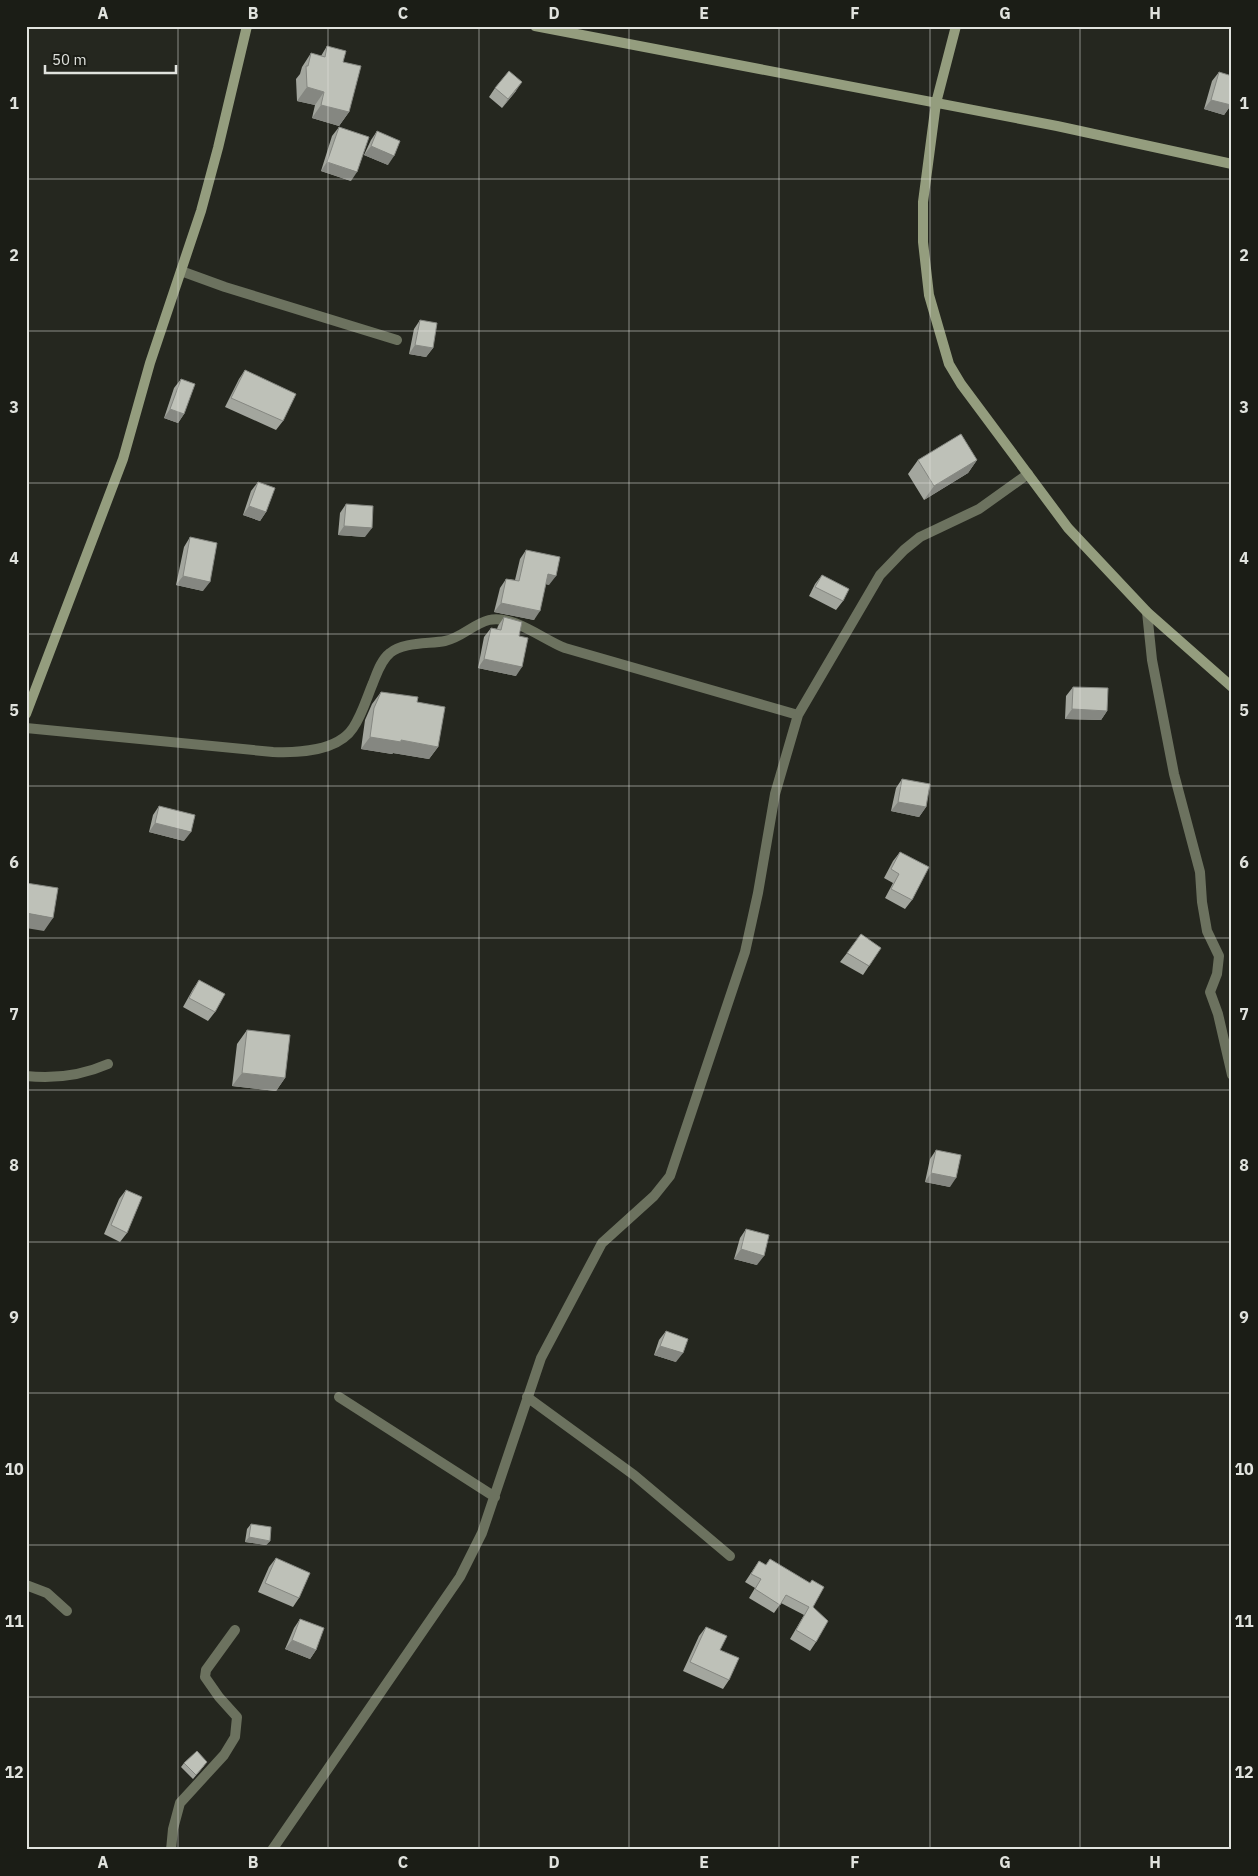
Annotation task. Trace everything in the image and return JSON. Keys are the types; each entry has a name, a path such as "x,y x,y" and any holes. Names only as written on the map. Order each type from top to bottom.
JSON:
{"street":[{"path":"26,714 123,459 150,363 181,271 218,148 247,26"},
{"path":"535,26 1058,126 1232,164"},
{"path":"956,26 936,103 923,202 923,242 929,295 949,364 960,384 1068,528 1147,612 1232,688"},
{"path":"181,271 278,304 397,340"},
{"path":"272,1850 460,1577 482,1533 541,1358 602,1243 654,1196 670,1176 745,952 758,893 775,794 798,714 880,575 904,550 920,537 979,509 1028,474"},
{"path":"1147,612 1152,660 1174,774 1200,872 1202,902 1207,931 1219,956 1217,974 1210,992 1218,1014 1232,1075"},
{"path":"26,728 273,752 305,752 346,736 353,728 380,666 390,653 406,647 454,639 488,620 498,619 511,622 551,643 565,648 798,714"},
{"path":"26,1076 42,1078 77,1074 92,1071 108,1064"},
{"path":"340,1397 495,1497"},
{"path":"527,1397 634,1474 730,1556"},
{"path":"26,1585 46,1593 67,1611"},
{"path":"170,1850 180,1803 224,1755 235,1737 237,1717 219,1697 205,1677 206,1670 235,1630"}],"building":[{"path":"327,46 346,51 343,62 361,66 349,112 321,105 324,92 307,87 306,66 308,66 311,53 325,57"},
{"path":"509,71 522,82 508,99 495,88"},
{"path":"1219,72 1232,76 1231,105 1211,100"},
{"path":"339,127 369,137 357,172 327,162"},
{"path":"377,131 400,141 394,156 371,146"},
{"path":"420,320 437,323 433,348 415,345"},
{"path":"245,370 296,394 283,421 231,398"},
{"path":"181,379 195,384 184,414 170,409"},
{"path":"961,434 977,460 934,486 918,460"},
{"path":"258,482 275,488 266,512 249,506"},
{"path":"346,504 373,506 372,528 344,526"},
{"path":"190,537 217,543 210,582 183,576"},
{"path":"526,550 560,557 556,576 548,574 540,611 501,603 506,579 519,581"},
{"path":"822,575 849,589 843,601 815,587"},
{"path":"504,617 522,622 519,636 528,638 522,667 484,659 491,628 501,630"},
{"path":"1073,687 1108,688 1107,711 1072,709"},
{"path":"381,692 418,697 417,702 445,707 438,747 401,740 401,742 370,737 374,708"},
{"path":"902,779 930,784 926,807 898,802"},
{"path":"159,806 195,815 191,832 155,823"},
{"path":"900,852 929,867 912,900 891,889 899,874 891,869"},
{"path":"26,883 58,888 53,918 26,913"},
{"path":"861,934 881,948 869,966 847,953"},
{"path":"199,980 225,994 215,1012 189,998"},
{"path":"247,1030 290,1035 285,1078 242,1073"},
{"path":"936,1150 961,1155 956,1178 931,1173"},
{"path":"126,1190 142,1197 127,1233 111,1225"},
{"path":"746,1229 769,1235 764,1256 741,1249"},
{"path":"666,1331 688,1339 683,1353 660,1346"},
{"path":"251,1524 271,1527 270,1541 249,1537"},
{"path":"276,1558 310,1573 299,1598 265,1583"},
{"path":"770,1559 810,1583 812,1580 824,1587 813,1607 828,1621 816,1642 796,1630 809,1607 786,1595 780,1605 755,1589 761,1579 751,1574 759,1561 766,1565"},
{"path":"300,1619 324,1628 316,1650 292,1640"},
{"path":"706,1627 727,1636 720,1650 739,1658 729,1680 690,1662"},
{"path":"197,1751 207,1762 196,1775 184,1763"}]}
